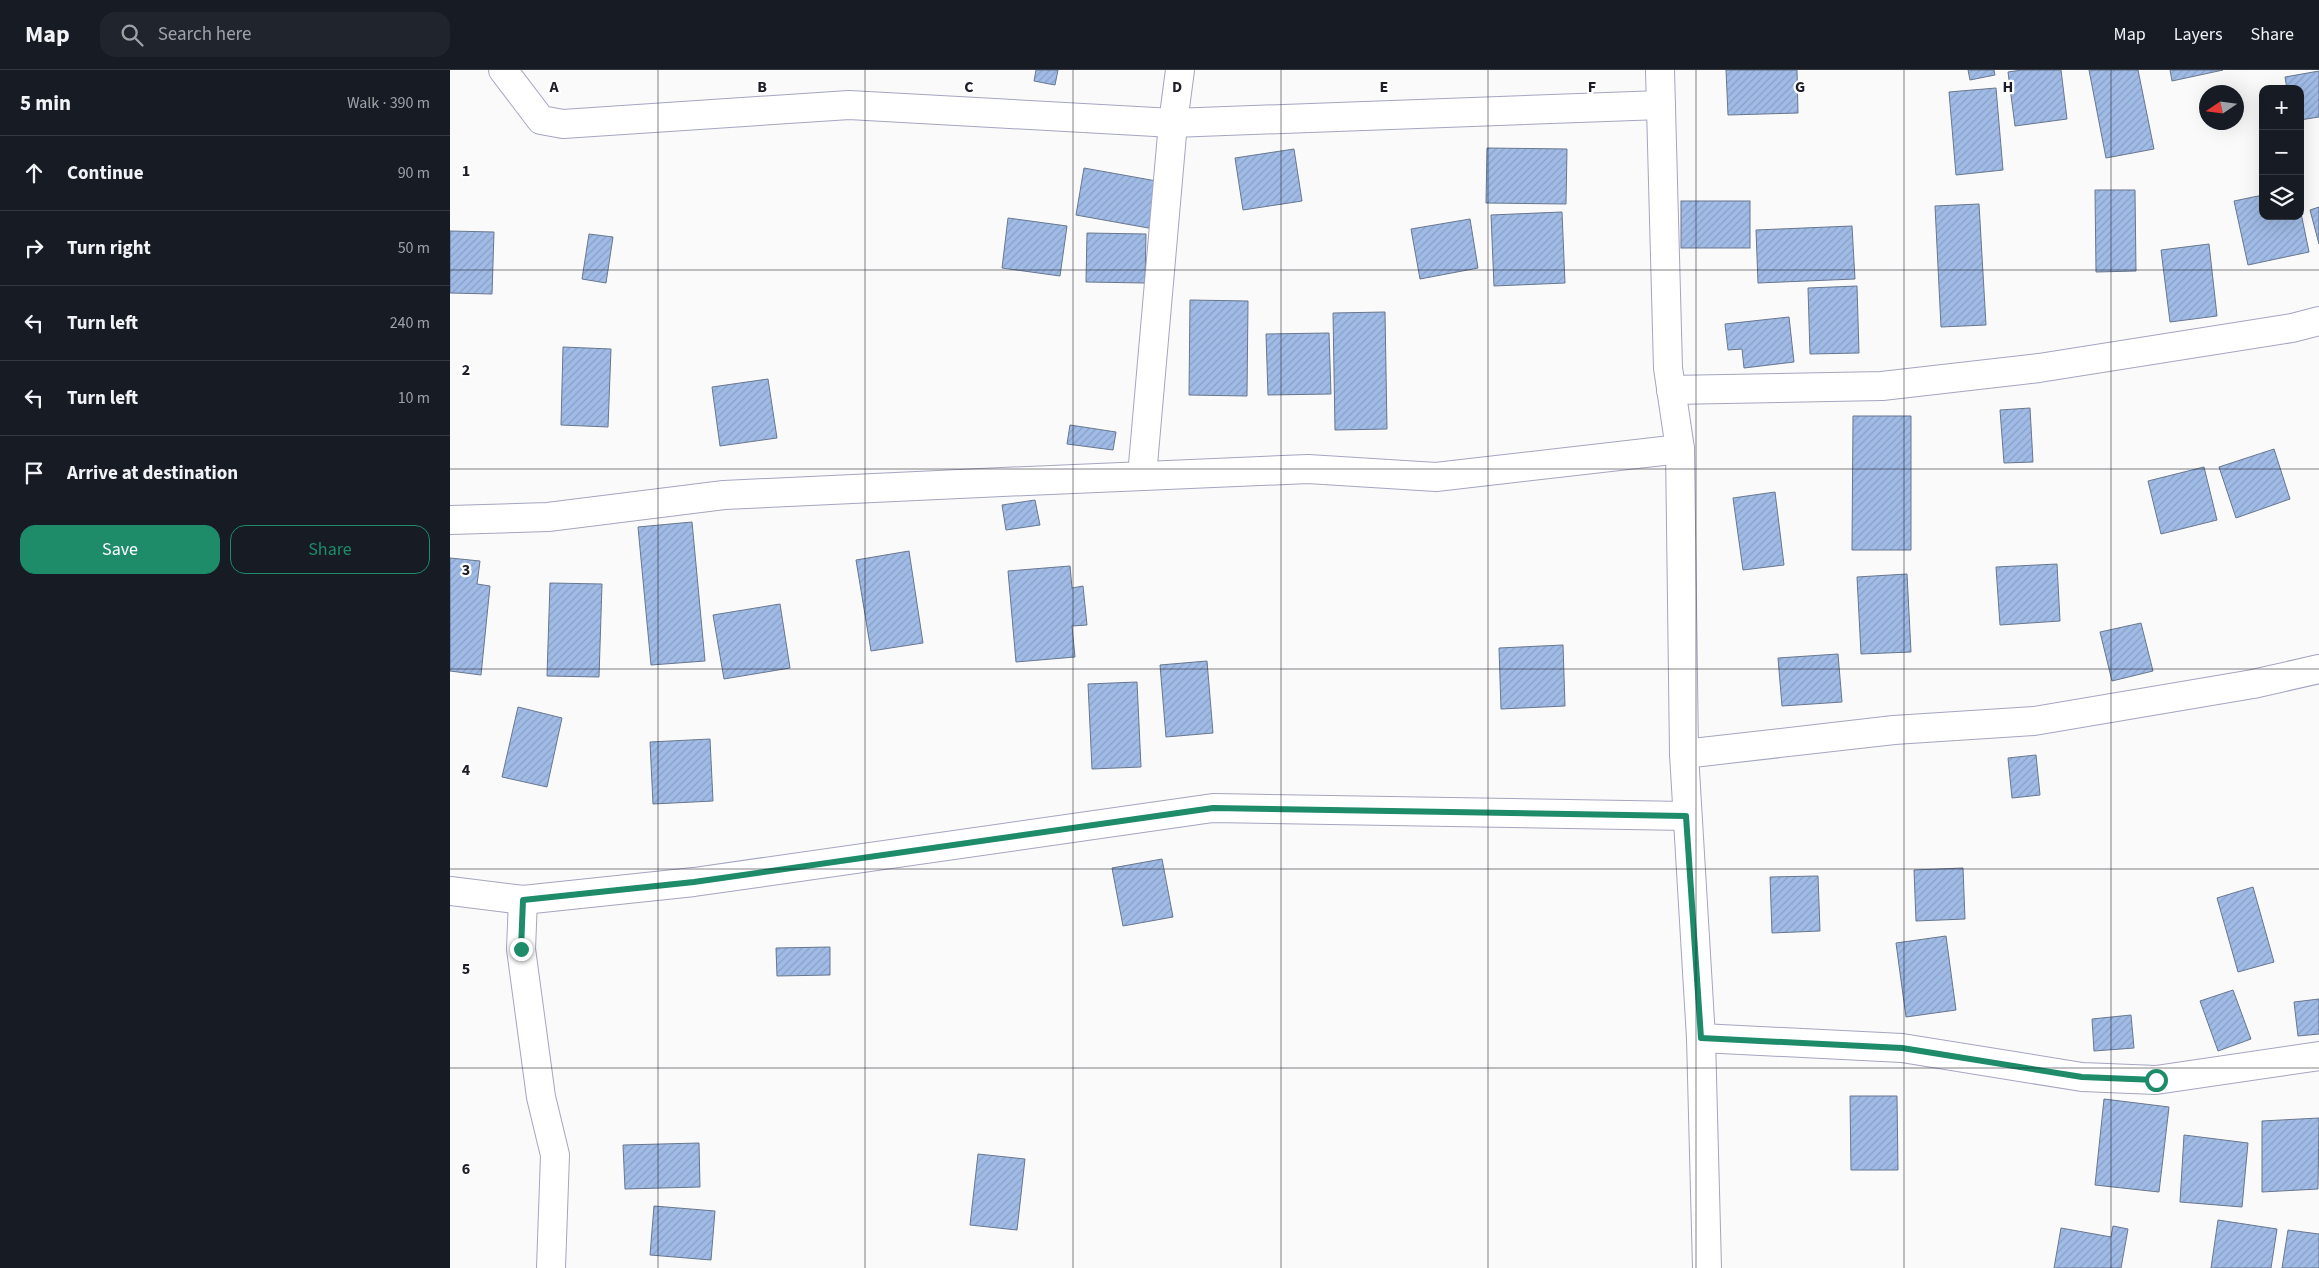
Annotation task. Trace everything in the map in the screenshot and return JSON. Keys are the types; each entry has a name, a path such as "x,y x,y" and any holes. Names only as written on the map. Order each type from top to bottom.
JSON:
{"street":[{"path":"503,70 541,120 563,124 849,105 1173,123 1661,105"},
{"path":"1142,476 1173,123 1180,70"},
{"path":"1660,70 1661,174 1668,368 1680,449 1686,816 1701,1038 1707,1268"},
{"path":"1671,390 1882,386 2040,368 2282,330 2319,321"},
{"path":"450,520 548,518 724,495 1142,476 1308,469 1436,477 1680,449"},
{"path":"1684,754 1894,730 2034,721 2253,684 2319,669"},
{"path":"450,890 523,900 694,882 1213,808 1686,816"},
{"path":"523,900 521,949 541,1097 555,1155 551,1268"},
{"path":"1701,1038 1902,1048 2082,1077 2156,1080 2319,1056"}],"building":[{"path":"1036,70 1058,70 1055,85 1034,81"},
{"path":"1726,70 1797,70 1798,113 1728,115"},
{"path":"1968,70 1994,70 1995,75 1970,80"},
{"path":"2061,70 2067,119 2015,126 2008,72"},
{"path":"2089,70 2138,70 2154,149 2106,158"},
{"path":"2170,70 2223,70 2172,81"},
{"path":"2319,71 2319,117 2304,119 2304,85 2286,85 2285,77"},
{"path":"1996,88 2003,170 1956,175 1949,92"},
{"path":"1487,148 1567,149 1566,204 1486,203"},
{"path":"1294,149 1302,201 1243,210 1235,158"},
{"path":"1084,168 1162,182 1154,229 1076,215"},
{"path":"2095,190 2135,190 2136,271 2096,272"},
{"path":"2259,196 2259,220 2302,220 2309,252 2248,265 2234,201"},
{"path":"1681,201 1750,201 1750,248 1681,248"},
{"path":"1979,204 1986,325 1941,327 1935,206"},
{"path":"2319,207 2319,244 2310,210"},
{"path":"1562,212 1565,283 1494,286 1491,215"},
{"path":"1008,218 1067,226 1060,276 1002,268"},
{"path":"1470,219 1478,268 1420,279 1411,229"},
{"path":"1852,226 1855,279 1758,283 1756,230"},
{"path":"450,231 494,232 492,294 450,293"},
{"path":"1087,233 1146,234 1145,283 1086,282"},
{"path":"589,234 613,237 606,283 582,279"},
{"path":"2209,244 2217,316 2170,322 2161,250"},
{"path":"1857,286 1859,353 1810,354 1808,288"},
{"path":"1190,300 1248,301 1247,396 1189,395"},
{"path":"1385,312 1387,429 1335,430 1333,313"},
{"path":"1789,317 1794,362 1744,368 1742,349 1728,350 1725,324"},
{"path":"1329,333 1331,394 1268,395 1266,334"},
{"path":"563,347 611,349 608,427 561,425"},
{"path":"768,379 777,438 720,446 712,387"},
{"path":"2030,408 2033,462 2004,463 2000,410"},
{"path":"1853,416 1911,416 1911,550 1852,550"},
{"path":"1070,425 1116,432 1113,450 1067,444"},
{"path":"2274,449 2290,499 2236,518 2219,467"},
{"path":"2204,467 2217,520 2161,534 2148,481"},
{"path":"1775,492 1784,565 1743,570 1733,498"},
{"path":"1035,500 1040,525 1006,530 1002,505"},
{"path":"692,522 705,661 651,665 638,527"},
{"path":"909,551 923,643 871,651 856,560"},
{"path":"450,558 480,561 477,584 490,586 481,675 450,671"},
{"path":"2057,564 2060,621 2000,625 1996,567"},
{"path":"1070,566 1072,588 1083,586 1087,625 1072,626 1075,657 1016,662 1008,571"},
{"path":"1907,574 1911,652 1861,654 1857,577"},
{"path":"550,583 602,584 599,677 547,676"},
{"path":"780,604 790,668 724,679 713,615"},
{"path":"2141,623 2153,671 2112,681 2100,632"},
{"path":"1563,645 1565,706 1501,709 1499,648"},
{"path":"1838,654 1842,702 1782,706 1778,658"},
{"path":"1207,661 1213,733 1166,737 1160,665"},
{"path":"1137,682 1141,767 1092,769 1088,684"},
{"path":"518,707 562,718 547,787 502,777"},
{"path":"710,739 713,801 653,804 650,742"},
{"path":"2036,755 2040,795 2012,798 2008,758"},
{"path":"1162,859 1173,917 1123,926 1112,868"},
{"path":"1963,868 1965,919 1916,921 1914,870"},
{"path":"1818,876 1820,931 1772,933 1770,877"},
{"path":"2253,887 2274,962 2238,972 2217,898"},
{"path":"1946,936 1956,1010 1906,1017 1896,943"},
{"path":"830,947 830,975 777,976 776,948"},
{"path":"2233,990 2251,1039 2218,1051 2200,1001"},
{"path":"2319,999 2319,1034 2298,1036 2294,1002"},
{"path":"2131,1015 2134,1048 2094,1051 2092,1019"},
{"path":"1850,1096 1897,1096 1898,1170 1851,1170"},
{"path":"2104,1099 2169,1107 2159,1192 2095,1185"},
{"path":"2319,1118 2318,1189 2262,1192 2262,1121"},
{"path":"2184,1135 2248,1143 2242,1207 2180,1202"},
{"path":"699,1143 700,1187 625,1189 623,1145"},
{"path":"978,1154 1025,1159 1017,1230 970,1225"},
{"path":"654,1206 715,1211 711,1260 650,1255"},
{"path":"2218,1220 2277,1229 2271,1268 2211,1268"},
{"path":"2113,1226 2128,1229 2121,1268 2054,1268 2061,1228 2111,1237"},
{"path":"2288,1230 2319,1234 2319,1268 2282,1268"}],"route":[{"path":"521,949 523,900 694,882 1213,808 1686,816 1701,1038 1902,1048 2082,1077 2156,1080"}]}
